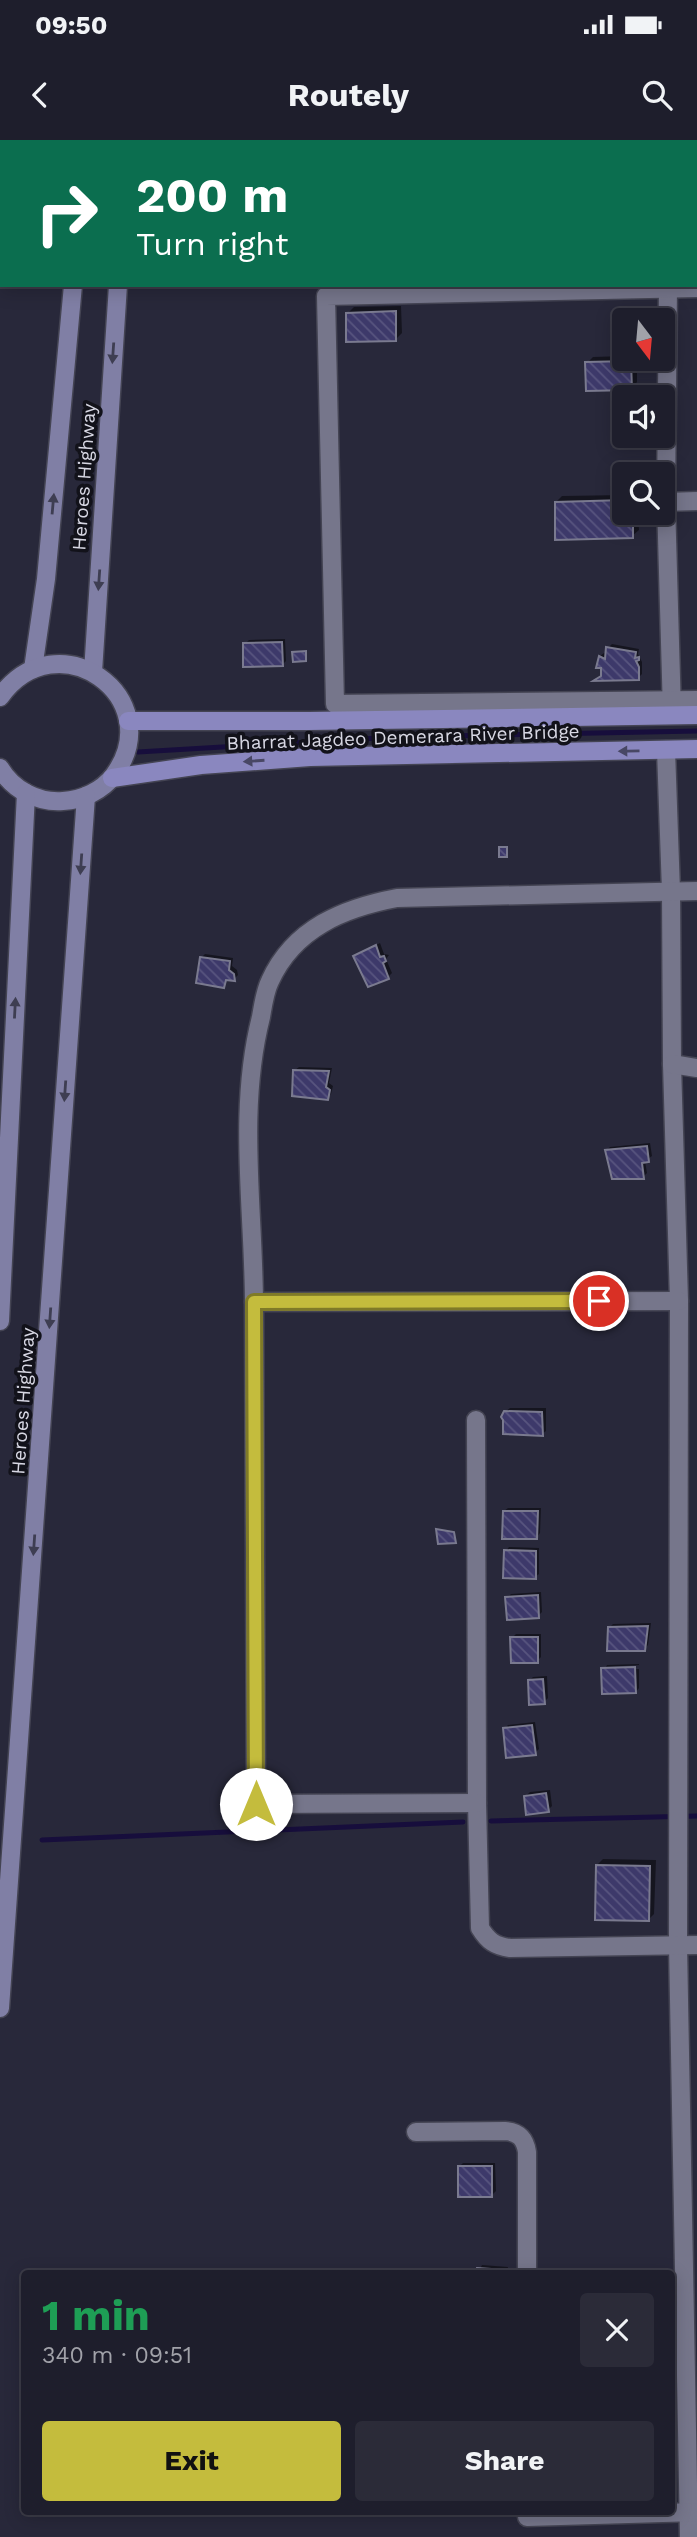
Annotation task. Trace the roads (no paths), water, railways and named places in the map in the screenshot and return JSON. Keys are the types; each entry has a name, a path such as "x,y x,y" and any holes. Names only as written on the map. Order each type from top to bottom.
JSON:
{"main road":[{"name":"Heroes Highway","path":"33,669 46,579 73,287"},
{"name":"Heroes Highway","path":"93,672 118,287"},
{"path":"0,697 19,676 33,669 63,664 78,666 93,672 116,692 128,721 126,751 111,778 100,789 86,796 56,802 40,799 13,784 0,768"},
{"name":"Bharrat Jagdeo Demerara River Bridge","path":"128,721 295,722 672,708 697,715"},
{"name":"Bharrat Jagdeo Demerara River Bridge","path":"111,778 201,765 310,757 697,749"},
{"name":"Heroes Highway","path":"0,1321 26,793"},
{"name":"Heroes Highway","path":"0,2008 86,796"}],"street":[{"path":"666,462 668,287"},
{"path":"697,288 326,296 335,704 672,708 697,700"},
{"path":"675,502 697,501"},
{"path":"667,525 672,708"},
{"path":"666,750 688,1769 678,1945 690,2348 693,2512 689,2537"},
{"path":"477,1803 256,1804 254,1302 249,1203 249,1086 257,1030 269,982 288,952 308,932 332,916 369,903 397,898 697,891"},
{"path":"673,1064 697,1068"},
{"path":"254,1302 679,1301"},
{"path":"476,1420 480,1928 488,1940 498,1946 510,1948 697,1945"},
{"path":"416,2132 505,2131 521,2136 527,2152 527,2270"},
{"path":"675,2513 693,2512"},
{"path":"527,2515 593,2515"}],"waterway":[{"path":"138,752 395,737 697,731"},
{"path":"491,1821 697,1816"},
{"path":"42,1840 463,1822"}]}
